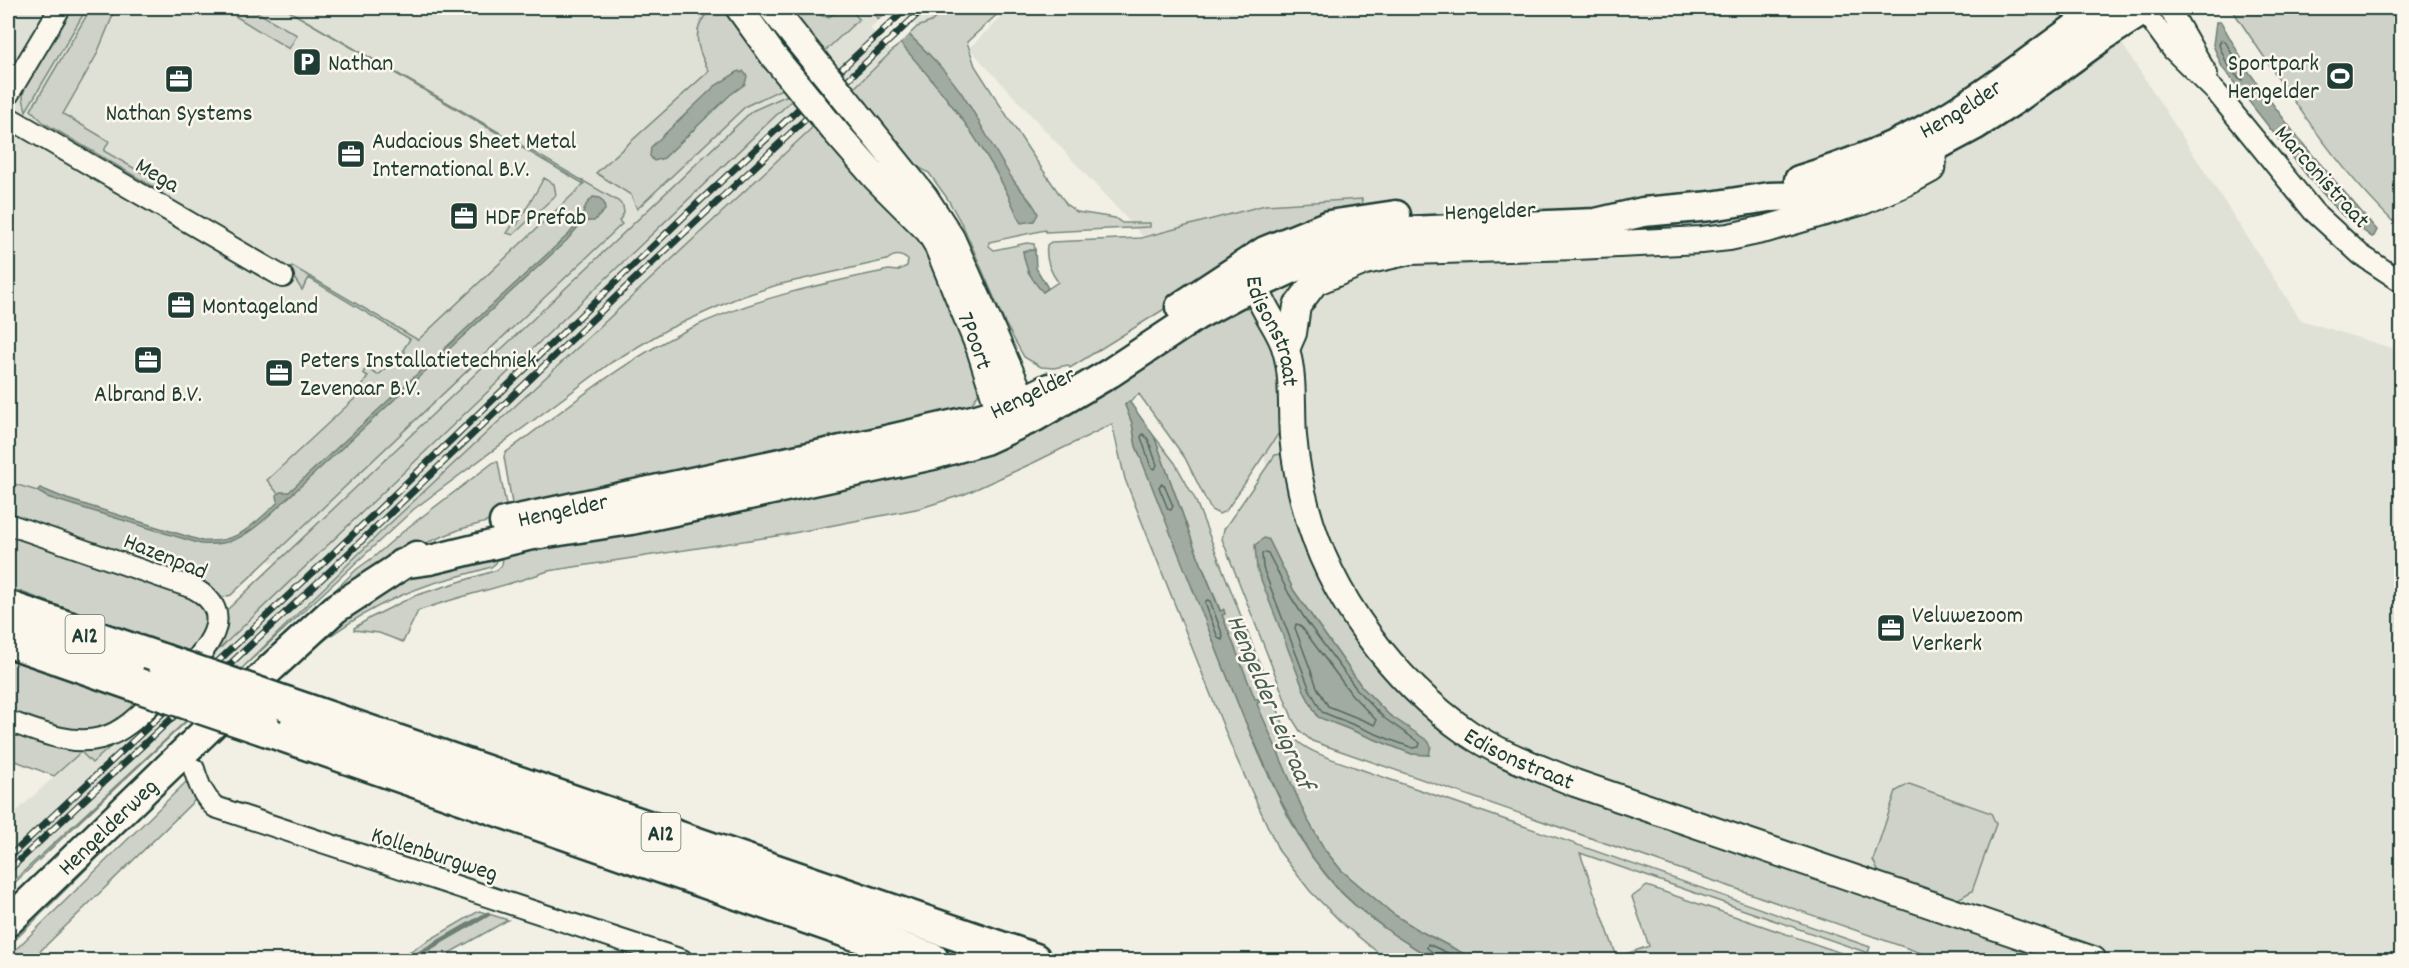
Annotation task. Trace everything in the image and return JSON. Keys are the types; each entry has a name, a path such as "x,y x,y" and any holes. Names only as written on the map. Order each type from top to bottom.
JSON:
{"highway":[{"name":"A12","path":"8,608 1034,960"},
{"name":"A12","path":"8,640 141,697 264,728 933,960"}],"main road":[{"name":"Hengelder","path":"1769,196 1796,181 1878,152 1922,131 1972,100 2103,8"},
{"name":"Hengelder","path":"1014,413 1110,373 1196,316 1258,292 1343,245 1364,238 1408,231 1596,223 1643,212 1711,206 1769,196 1810,196 1852,184 1900,165 1935,147 2016,99 2150,8"},
{"name":"Hengelder","path":"207,730 335,609 401,564 430,560 528,536 631,520 933,455 984,440 1014,413 1265,250 1329,225 1380,216 1608,206 1643,212"},
{"name":"Hengelderweg","path":"8,922 207,730"}],"street":[{"path":"8,95 60,8"},
{"name":"7Poort","path":"739,8 834,130 875,177 929,231 1014,413"},
{"name":"7Poort","path":"772,8 925,198 951,238 1014,413"},
{"name":"Marconistraat","path":"2150,8 2173,50 2217,93 2313,211 2361,255 2402,282"},
{"name":"Mega","path":"8,117 283,277"},
{"name":"Hengelder","path":"1286,350 1293,333 1297,306 1315,282 1365,261 1410,251 1701,240 1766,229 1863,201 1907,182 1931,169 1935,147"},
{"name":"Edisonstraat","path":"1265,250 1255,273 1258,292 1286,350 1293,438 1306,509 1329,568 1356,619 1398,672 1429,704 1470,734 1514,757 1575,783 2094,960"},
{"name":"Hengelder","path":"1258,292 1276,302 1307,293"},
{"name":"Hazenpad","path":"8,524 193,588 208,598 212,604 216,623 210,642 199,657 141,697"},
{"path":"8,721 53,736 85,741 103,738 117,732 141,697"},
{"name":"Kollenburgweg","path":"194,769 199,787 215,807 682,960"}],"shaded area":[{"path":"8,8 892,8 870,28 891,51 853,88 830,60 793,98 815,125 384,529 238,672 205,660 282,565 8,482"},
{"path":"70,8 87,8 26,111 23,98 24,86"},
{"path":"91,8 116,8 96,56 63,114 109,141 104,151 165,186 162,192 44,123 31,110"},
{"path":"240,8 250,8 297,35 289,49 235,16"},
{"path":"284,8 618,201 623,206 624,213 619,221 622,224 231,595 221,598 8,518 8,482 204,542 239,536 284,501 267,480 363,391 361,388 368,376 363,373 366,368 378,375 405,352 403,350 410,339 309,278 302,290 289,270 292,266 418,340 584,184"},
{"path":"712,8 722,8 784,88 746,106 637,209 631,195 596,173 709,71 697,38 700,23"},
{"path":"787,8 816,8 822,16 829,17 841,8 855,8 852,11 859,19 824,52"},
{"path":"898,8 946,8 931,22 917,27"},
{"path":"946,8 1004,8 967,42 975,66 1067,205 1077,212 1115,218 1122,223 1150,223 1150,227 1046,232 1045,230 989,242 989,246 994,250 1027,243 1034,244 1035,250 1023,251 1028,272 1043,292 1058,282 1047,260 1047,245 1051,242 1141,238 1265,205 1362,199 1362,211 1190,293 1070,368 1068,365 1054,368 1041,367 1024,357 1005,323 964,228 947,198 929,173 911,163 853,89 917,27 931,22"},
{"path":"1011,8 2099,8 2301,320 2401,351 2401,960 2024,960 1417,746 1284,543 1244,369 1184,281 969,48"},
{"name":"Sportpark Hengelder","path":"2231,8 2401,8 2401,229 2376,205 2331,151"},
{"path":"790,94 793,99 207,661 225,612 230,607 752,111"},
{"path":"815,125 908,222 940,264 981,384 971,404 960,413 514,515 505,453 593,387 639,357 711,319 761,301 812,287 889,270 897,271 907,266 908,260 895,256 887,260 777,285 735,299 666,330 612,362 414,509 238,672 384,529"},
{"path":"544,178 554,184 556,195 513,235 507,233 513,224 517,225"},
{"path":"1236,305 1255,310 1276,343 1283,427 1226,511 1219,514 1211,510 1185,458 1139,394 1125,405 1132,423 1136,446 1254,742 1299,836 1322,871 1347,898 1383,927 1434,960 1386,959 1344,925 1310,891 1279,851 1234,753 1132,497 1125,479 1112,424 965,494 921,508 783,535 548,571 418,611 403,642 379,633 354,630 370,618 414,596 497,570 502,565 504,549 934,461"},
{"path":"1154,436 1175,463 1195,499 1283,723 1297,741 1325,757 1870,947 1868,953 1580,853 1617,957 1649,946 1632,897 1647,886 1841,953 1838,960 1476,960 1393,914 1341,870 1325,850 1306,817 1256,703 1259,702 1258,699 1255,700 1222,615 1223,610 1221,612 1194,546"},
{"path":"1275,455 1285,455 1307,537 1446,726 2070,960 1941,960 1312,741 1300,731 1293,720 1222,539 1224,529","holes":["1269,540 1294,591 1362,687 1388,714 1403,725 1429,755 1412,754 1318,717 1305,693 1266,588"]},
{"path":"494,462 498,462 508,516 461,529 406,551 246,675 357,569"},
{"path":"8,528 201,598 211,619 194,656 8,587"},
{"path":"498,558 491,567 428,585 380,606 350,623 307,654 318,636 389,588 414,576"},
{"path":"8,659 145,702 123,721 90,734 8,717"},
{"path":"157,706 189,718 8,886 8,819 81,752 92,762"},
{"path":"157,706 92,763 81,752 54,776 8,758 8,726 76,746"},
{"path":"190,718 8,889 8,886"},
{"path":"226,730 8,947 8,934"},
{"path":"187,781 193,783 199,796 31,960 8,960 8,957"},
{"path":"1909,784 1991,813 1996,824 1972,891 1955,901 1880,875 1873,860 1896,791"},
{"path":"479,911 508,920 437,960 395,960"}],"water":[{"path":"868,8 881,8 951,80 967,102 1007,170 1036,209 1038,214 1034,221 1021,223 1006,191 973,134 933,81"},
{"path":"2216,22 2221,22 2249,72 2298,138 2377,230 2374,236 2372,237 2342,215 2308,177 2222,67 2213,45"},
{"path":"739,71 741,73 743,71 747,76 745,84 730,95 664,158 654,161 650,156 651,147 715,86"},
{"path":"593,197 600,198 605,210 594,221 588,221 578,227 567,240 265,519 236,539 228,542 201,544 47,497 37,491 40,488 67,499 202,541 225,539 242,533 278,502 277,495 280,492 289,492 569,234 581,219 586,205"},
{"path":"1035,250 1036,268 1048,288 1043,292 1029,273 1024,257 1023,251"},
{"path":"1129,401 1154,436 1220,611 1224,610 1225,614 1222,615 1255,699 1258,699 1257,704 1306,817 1325,850 1341,870 1393,914 1476,960 1434,960 1394,935 1356,906 1337,888 1312,857 1281,801 1242,714 1136,446 1132,423 1125,405"},
{"path":"1264,538 1269,540 1294,591 1362,687 1388,714 1428,741 1431,746 1429,755 1412,754 1318,717 1305,693 1257,569 1255,545"}],"pier":[{"path":"889,11 911,33 897,46 877,22"}],"waterway":[{"path":"408,960 488,914"}],"railway":[{"path":"8,858 323,563 702,199 907,8"},
{"path":"8,871 331,570 620,293 924,8"}],"place":[{"name":"Nathan","path":"307,62"},
{"name":"Sportpark Hengelder","path":"2340,76"},
{"name":"Nathan Systems","path":"179,79"},
{"name":"Audacious Sheet Metal International B.V.","path":"351,154"},
{"name":"HDF Prefab","path":"464,216"},
{"name":"Montageland","path":"181,305"},
{"name":"Albrand B.V.","path":"148,360"},
{"name":"Peters Installatietechniek Zevenaar B.V.","path":"279,373"},
{"name":"Veluwezoom Verkerk","path":"1891,628"}],"water label":[{"name":"Hengelder Leigraaf","path":"1272,701"}]}
